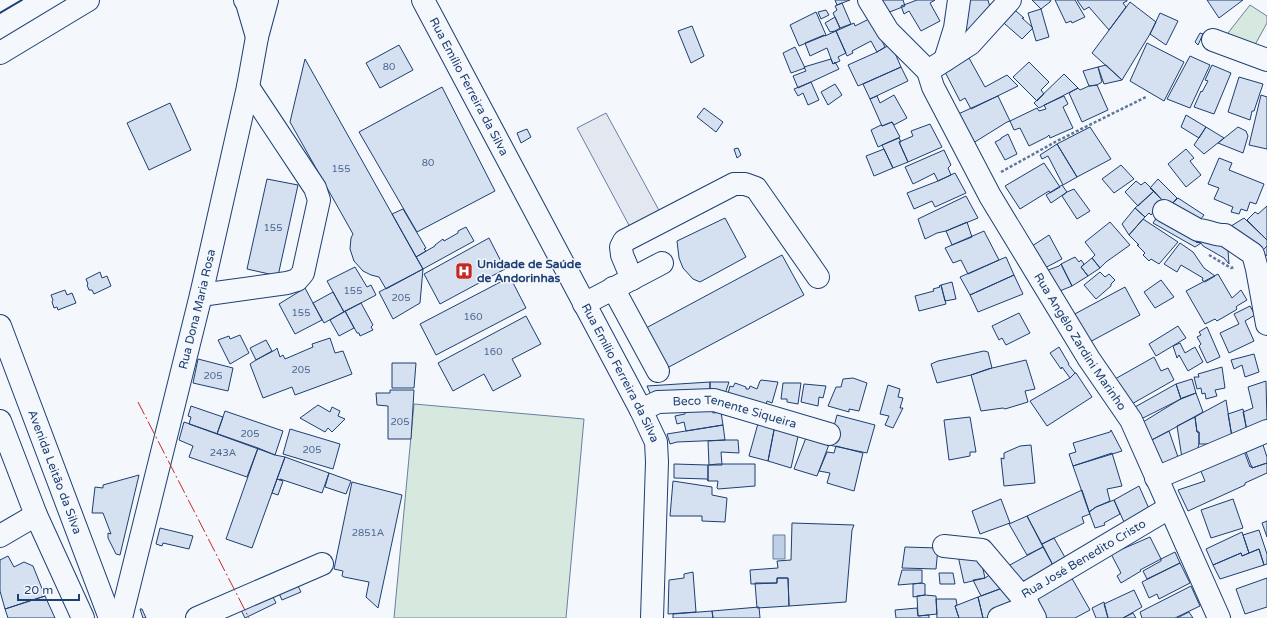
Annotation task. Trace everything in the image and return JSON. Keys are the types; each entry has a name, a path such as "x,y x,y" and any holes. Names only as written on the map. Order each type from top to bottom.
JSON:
{"street":[{"path":"0,53 88,0"},
{"path":"245,0 257,37"},
{"name":"Rua Dona Maria Rosa","path":"112,614 130,583 201,295 248,87 257,37 267,0"},
{"name":"Rua Emílio Ferreira da Silva","path":"423,0 641,410 656,442 657,462 652,618"},
{"path":"869,0 888,31 936,65"},
{"path":"936,65 955,28 959,0"},
{"path":"936,65 970,44 1010,0"},
{"path":"1213,40 1267,60"},
{"name":"Rua Angêlo Zardini Marinho","path":"936,65 933,87 982,182 1089,359 1131,420 1219,618"},
{"path":"201,295 287,283 297,280 303,273 319,200 315,188 248,87"},
{"path":"632,278 622,255 621,247 624,241 734,184 745,184 756,188 818,277"},
{"path":"1164,211 1198,230 1225,235 1253,254 1262,269 1267,324"},
{"path":"584,304 662,263"},
{"path":"613,288 658,371"},
{"name":"Avenida Leitão da Silva","path":"0,326 112,614"},
{"name":"Beco Tenente Siqueira","path":"641,410 658,402 714,400 829,434"},
{"path":"0,421 36,515 79,612 84,609 95,609 112,614"},
{"path":"1156,478 1267,431"},
{"name":"Rua José Benedito Cristo","path":"999,618 1028,606 1169,508"},
{"path":"0,536 36,515"},
{"path":"944,546 982,550 1028,606"},
{"path":"197,618 322,564"}],"path":[{"path":"982,182 1057,141 1146,97"}],"shaded area":[{"path":"1250,5 1267,16 1267,23 1251,52 1224,38"},
{"path":"606,113 661,214 631,229 577,128"},
{"path":"414,404 584,419 566,618 394,618"}],"water":[{"path":"773,535 785,535 785,559 773,559"}],"building":[{"path":"835,0 850,0 837,5"},
{"path":"881,0 903,0 905,6 887,13"},
{"path":"917,0 935,0 930,3 940,21 921,31 909,11 904,14 901,6"},
{"path":"969,0 988,0 992,14 970,32 965,32"},
{"path":"1032,0 1051,0 1041,9"},
{"path":"1055,0 1075,0 1085,17 1072,23 1071,21 1066,23"},
{"path":"1077,0 1127,1 1123,3 1126,7 1109,30 1089,7 1084,10"},
{"path":"1207,0 1243,0 1219,18"},
{"path":"1130,2 1156,22 1122,80 1092,53"},
{"path":"842,3 851,24 840,28 833,13 837,10 835,6"},
{"path":"1008,4 1033,28 1022,39 997,17"},
{"path":"1041,9 1049,37 1036,41 1028,13"},
{"path":"826,10 829,15 821,19 818,12"},
{"path":"816,12 826,35 799,46 790,25"},
{"path":"1160,13 1178,21 1166,45 1150,34"},
{"path":"835,17 840,28 830,32 825,23"},
{"path":"871,18 885,47 877,52 871,41 852,51 853,53 847,56 836,31 854,23 855,26"},
{"path":"692,26 704,56 691,63 678,31"},
{"path":"836,31 846,53 838,57 840,61 833,64 827,48 810,56 805,43"},
{"path":"1200,33 1203,34 1198,45 1195,42"},
{"path":"1147,43 1184,62 1164,101 1130,81"},
{"path":"891,44 901,67 858,86 848,65"},
{"path":"399,45 413,70 380,88 366,63"},
{"path":"795,47 805,68 791,73 783,53"},
{"path":"1190,56 1210,65 1190,108 1167,99"},
{"path":"969,58 985,87 1007,75 1018,86 971,109 965,98 960,101 944,70"},
{"path":"305,59 423,269 386,289 379,277 363,271 354,261 350,249 353,234 290,122"},
{"path":"831,59 833,64 835,62 839,69 798,88 793,76 806,71 804,67"},
{"path":"1029,62 1049,82 1041,90 1044,94 1037,101 1013,77"},
{"path":"1106,65 1122,80 1104,84 1098,67"},
{"path":"1212,65 1231,73 1214,114 1194,107 1201,91 1202,92 1208,81 1205,80"},
{"path":"901,67 908,81 870,99 863,84"},
{"path":"1098,67 1102,82 1097,85 1089,86 1083,71"},
{"path":"1064,74 1078,88 1039,108 1034,103"},
{"path":"1239,77 1263,84 1250,120 1228,112"},
{"path":"811,82 819,100 808,105 803,93 798,96 794,89"},
{"path":"835,84 842,95 828,105 821,92"},
{"path":"1097,85 1108,110 1082,122 1069,93 1078,88 1080,90 1089,86"},
{"path":"442,87 495,191 417,232 359,132"},
{"path":"894,95 907,118 894,125 892,122 882,126 870,99 877,96 880,103"},
{"path":"1261,95 1267,97 1267,149 1249,145"},
{"path":"998,96 1010,121 970,145 956,115"},
{"path":"1064,96 1068,104 1063,107 1073,128 1050,138 1049,135 1029,146 1020,128 1014,130 1010,121 1037,108 1039,111 1046,109 1044,105"},
{"path":"170,103 191,150 149,170 127,123"},
{"path":"704,108 723,122 716,132 697,117"},
{"path":"1186,115 1206,127 1199,138 1181,127"},
{"path":"892,122 900,137 878,147 871,130"},
{"path":"930,124 942,147 908,162 899,142 913,136 911,131"},
{"path":"1090,127 1111,159 1077,177 1057,144"},
{"path":"1206,127 1224,138 1204,154 1194,145"},
{"path":"1238,127 1246,131 1248,136 1243,153 1218,143"},
{"path":"527,129 531,137 521,143 517,133"},
{"path":"1008,134 1017,154 1005,160 995,142"},
{"path":"899,138 901,142 899,142 908,162 893,168 882,145"},
{"path":"1057,144 1077,177 1063,185 1048,156 1042,159 1040,155"},
{"path":"738,148 741,155 737,158 734,149"},
{"path":"884,149 893,168 874,176 866,156"},
{"path":"1186,149 1194,158 1190,161 1201,175 1186,187 1168,164"},
{"path":"944,150 951,165 948,168 951,175 938,181 934,173 913,184 905,167"},
{"path":"1219,158 1232,163 1229,170 1264,184 1256,204 1250,202 1247,211 1241,209 1239,214 1231,212 1233,207 1214,199 1219,188 1208,184"},
{"path":"1044,163 1060,187 1050,193 1049,191 1020,209 1005,186"},
{"path":"1121,165 1134,179 1114,193 1102,179"},
{"path":"955,173 966,193 935,207 932,201 914,209 907,193"},
{"path":"267,179 298,185 278,276 247,269"},
{"path":"1158,179 1177,198 1169,207 1150,188"},
{"path":"1136,181 1141,185 1145,182 1154,191 1138,206 1125,192"},
{"path":"1062,185 1067,192 1051,203 1046,195"},
{"path":"1074,189 1090,211 1077,219 1062,196"},
{"path":"1154,191 1163,201 1151,215 1149,213 1145,217 1135,208"},
{"path":"966,196 978,218 925,239 918,219"},
{"path":"1178,198 1204,215 1195,227 1169,207"},
{"path":"1267,206 1267,240 1247,220 1255,212 1258,214"},
{"path":"1135,208 1145,217 1129,235 1122,224"},
{"path":"403,209 426,248 424,249 426,251 416,257 392,214"},
{"path":"1161,211 1200,233 1196,242 1201,243 1195,247 1153,223"},
{"path":"725,218 746,257 700,282 693,279 683,268 679,258 677,241"},
{"path":"1244,218 1267,240 1267,246 1261,252 1228,228"},
{"path":"1143,219 1178,242 1159,264 1151,259 1149,261 1143,255 1145,253 1137,245 1139,245 1129,235"},
{"path":"967,222 972,237 952,245 946,231"},
{"path":"1110,222 1130,245 1100,268 1092,258 1095,255 1085,242"},
{"path":"466,227 474,241 423,269 416,257 435,246 443,239 444,241"},
{"path":"984,231 999,260 968,274 961,260 953,263 945,248"},
{"path":"1200,233 1228,250 1229,264 1224,258 1203,246 1201,243 1196,242"},
{"path":"1049,235 1062,259 1041,270 1029,248"},
{"name":"Unidade de Saúde de Andorinhas","path":"489,238 505,269 440,304 424,274"},
{"path":"1180,243 1193,252 1204,268 1215,276 1205,282 1202,280 1203,278 1181,265 1177,272 1164,264"},
{"path":"1267,246 1267,256 1261,252"},
{"path":"782,255 804,295 667,368 646,328"},
{"path":"1006,257 1014,275 970,295 960,277"},
{"path":"1075,257 1079,262 1081,260 1084,264 1081,267 1088,276 1072,286 1061,264"},
{"path":"1092,258 1100,268 1088,276 1081,267"},
{"path":"1061,264 1072,286 1055,293 1043,272"},
{"path":"355,267 367,287 371,285 376,295 344,312 327,281"},
{"path":"423,269 420,303 393,319 379,292"},
{"path":"100,272 102,278 107,276 111,286 94,294 92,290 89,290 86,279"},
{"path":"1100,272 1105,277 1109,274 1115,280 1111,286 1096,299 1084,285"},
{"path":"1218,274 1232,298 1241,290 1247,300 1237,306 1236,310 1217,321 1215,319 1205,324 1186,291"},
{"path":"1014,275 1023,294 978,312 970,295"},
{"path":"510,277 526,308 436,355 420,324"},
{"path":"1161,280 1174,297 1155,308 1144,292"},
{"path":"952,282 956,299 945,301 941,285"},
{"path":"941,285 946,304 919,311 915,296 934,291 933,289 940,287 939,286"},
{"path":"1125,287 1140,315 1086,344 1071,316"},
{"path":"305,288 322,320 295,334 279,304"},
{"path":"65,290 67,295 72,293 76,303 58,310 57,307 54,308 51,295"},
{"path":"333,292 344,312 324,323 313,303"},
{"path":"361,303 373,325 371,327 373,330 360,336 345,311"},
{"path":"1250,306 1255,315 1245,321 1254,341 1229,353 1220,333 1239,324 1234,314"},
{"path":"345,311 354,328 339,336 330,320"},
{"path":"1019,313 1030,333 1006,345 1002,338 999,340 992,326"},
{"path":"526,316 541,344 512,359 521,376 493,391 484,374 453,391 438,363"},
{"path":"1178,326 1186,338 1156,356 1149,344"},
{"path":"1207,327 1220,357 1207,363 1199,346 1201,344 1197,337 1201,335 1199,332"},
{"path":"240,335 249,353 230,364 218,340 229,336 230,339"},
{"path":"330,338 335,353 343,351 352,374 295,395 292,387 263,398 250,364 277,348 280,357 283,355 285,359 313,347 312,344"},
{"path":"266,340 272,351 256,360 250,348"},
{"path":"1180,343 1185,353 1195,347 1203,362 1188,371 1179,355 1177,358 1173,346"},
{"path":"1059,347 1068,364 1075,373 1070,378 1062,367 1061,369 1050,353"},
{"path":"984,351 988,352 992,368 971,375 937,383 931,364 938,361"},
{"path":"1254,354 1259,372 1245,377 1242,365 1234,369 1231,360"},
{"path":"1154,357 1161,371 1168,368 1174,380 1130,405 1115,379"},
{"path":"198,359 233,368 228,391 193,383"},
{"path":"1026,360 1035,389 1025,391 1028,402 1005,409 981,411 971,375 988,369"},
{"path":"392,363 416,363 414,388 392,388"},
{"path":"1222,367 1225,388 1215,390 1217,396 1206,399 1205,393 1202,394 1201,388 1197,389 1194,377 1199,377 1198,374"},
{"path":"1075,373 1092,397 1047,426 1030,401 1070,378"},
{"path":"853,378 867,383 859,411 849,409 849,412 828,406 836,387 841,387 843,379"},
{"path":"1192,379 1196,393 1181,399 1176,384"},
{"path":"761,380 778,382 772,403 767,401 764,412 726,401 730,386 733,387 735,383 746,387 746,389 749,389 750,386 757,389"},
{"path":"1266,381 1267,423 1247,431 1243,412 1253,408 1248,387"},
{"path":"710,382 710,397 653,400 647,386"},
{"path":"710,382 729,382 723,400 710,397"},
{"path":"783,383 801,383 798,404 787,402 787,399 781,399"},
{"path":"804,384 826,386 823,398 819,397 818,406 801,402"},
{"path":"1176,384 1181,399 1141,419 1135,407"},
{"path":"888,385 900,389 898,397 903,398 900,408 903,408 893,428 885,425 889,416 880,414"},
{"path":"390,390 414,390 411,439 388,439 388,406 377,405 376,393 390,393"},
{"path":"1196,393 1203,412 1144,444 1135,427 1182,398"},
{"path":"1226,400 1232,437 1213,444 1199,444 1199,432 1197,432 1195,417"},
{"path":"318,405 330,412 332,407 340,411 338,416 345,419 332,432 328,428 325,432 300,418"},
{"path":"191,406 223,417 217,434 189,424 191,417 188,416"},
{"path":"711,406 713,413 721,412 723,425 686,431 684,422 677,424 675,416 685,414 685,411"},
{"path":"1243,409 1247,431 1232,437 1228,414"},
{"path":"225,411 283,431 275,455 217,434"},
{"path":"837,415 875,425 867,453 829,445"},
{"path":"970,417 976,452 970,452 970,456 949,460 944,420"},
{"path":"1195,417 1197,432 1199,432 1199,444 1197,451 1182,458 1177,426"},
{"path":"759,420 775,425 768,461 749,456"},
{"path":"184,422 258,448 247,477 189,457 193,446 179,440"},
{"path":"723,425 725,440 677,442 670,444 667,434"},
{"path":"775,425 799,432 791,468 768,461"},
{"path":"290,429 340,444 333,469 283,454"},
{"path":"1111,430 1122,451 1073,466 1069,454 1076,452 1073,443 1110,432"},
{"path":"1169,431 1179,460 1157,469 1144,444"},
{"path":"807,435 830,442 817,476 794,469"},
{"path":"738,440 739,453 721,452 722,465 709,465 708,441"},
{"path":"1031,445 1035,483 1004,486 1001,458 1004,459 1004,453 1020,446"},
{"path":"1263,445 1267,457 1267,463 1252,468 1246,452"},
{"path":"836,446 863,453 854,491 827,483 830,473 819,471 827,452 834,453"},
{"path":"258,448 275,455 285,457 252,548 226,539"},
{"path":"1244,451 1250,467 1252,466 1252,468 1267,463 1267,473 1245,483 1245,485 1188,511 1178,490 1205,481 1200,469"},
{"path":"1112,453 1122,486 1107,489 1110,501 1089,512 1073,466"},
{"path":"285,457 329,473 322,493 277,479"},
{"path":"674,464 708,465 708,481 707,479 674,478"},
{"path":"755,464 755,486 718,489 718,481 708,481 708,465"},
{"path":"329,473 351,481 346,494 325,487"},
{"path":"139,475 120,555 116,554 108,538 108,533 111,534 103,513 92,513 95,487 103,488 103,485"},
{"path":"277,479 283,481 278,495 272,493"},
{"path":"673,481 712,487 712,495 727,498 725,522 702,521 702,516 670,516"},
{"path":"352,482 402,495 378,608 366,597 369,582 344,577 342,576 343,571 334,569"},
{"path":"1139,486 1150,511 1124,522 1114,500"},
{"path":"1082,490 1090,514 1082,517 1084,523 1042,544 1027,516"},
{"path":"1001,499 1010,523 980,534 972,511"},
{"path":"1233,499 1243,528 1211,538 1201,510"},
{"path":"1114,500 1120,514 1104,523 1105,525 1095,528 1089,512 1096,507"},
{"path":"1027,516 1043,547 1027,555 1009,524"},
{"path":"1267,521 1267,537 1262,523"},
{"path":"792,523 854,525 852,530 846,602 789,606 788,578 777,578 777,583 751,584 750,570 778,568 777,561 791,560"},
{"path":"160,528 193,536 189,549 163,543 162,546 156,544"},
{"path":"1259,530 1267,554 1267,564 1264,565 1259,549 1249,553 1243,535"},
{"path":"1242,532 1249,553 1242,556 1241,553 1213,565 1206,549"},
{"path":"1150,537 1161,559 1140,570 1141,571 1121,583 1117,576 1121,573 1111,554"},
{"path":"1054,538 1067,561 1055,569 1042,544"},
{"path":"905,547 938,548 936,569 902,568"},
{"path":"1043,547 1055,569 1018,589 1008,566"},
{"path":"1259,549 1264,565 1220,579 1213,565 1241,553 1242,556"},
{"path":"1175,552 1180,563 1147,579 1143,571"},
{"path":"8,556 14,567 24,562 33,566 45,596 5,609 0,591 0,560"},
{"path":"958,556 980,556 985,578 964,583"},
{"path":"1180,563 1190,583 1159,599 1157,594 1149,598 1142,582"},
{"path":"902,570 922,570 922,583 898,585"},
{"path":"693,572 696,612 668,614 669,580 684,578 684,574"},
{"path":"994,572 1005,587 981,596 973,580 985,578"},
{"path":"939,573 953,573 955,584 940,584"},
{"path":"1070,575 1090,610 1075,618 1046,618 1035,596"},
{"path":"777,578 788,578 789,606 757,608 755,583 777,583"},
{"path":"1267,578 1267,607 1245,614 1236,589"},
{"path":"295,580 301,592 282,600 277,589"},
{"path":"913,584 925,584 925,595 913,597"},
{"path":"1191,586 1200,606 1175,618 1142,618 1140,612"},
{"path":"1005,587 1019,605 989,618 983,618 978,597"},
{"path":"269,589 276,603 245,618 238,604"},
{"path":"1134,590 1142,607 1123,618 1108,618 1104,604"},
{"path":"45,596 55,618 8,618 5,609"},
{"path":"917,596 936,596 937,614 918,616"},
{"path":"978,597 983,618 959,618 955,606"},
{"path":"936,599 956,599 957,605 955,606 959,618 937,618"},
{"path":"1104,602 1108,618 1096,618 1092,608"},
{"path":"759,607 760,618 713,618 712,611"},
{"path":"917,608 918,616 929,615 929,618 896,618 895,610"},
{"path":"140,609 142,609 146,618 143,618"},
{"path":"712,611 713,618 673,618 673,614"},
{"path":"1189,612 1193,618 1177,618"},
{"path":"1133,613 1136,618 1123,618"}],"wall":[{"path":"0,13 22,0"}],"power":[{"path":"138,402 249,618"}],"place":[{"name":"Unidade de Saúde de Andorinhas","path":"464,271"}]}
